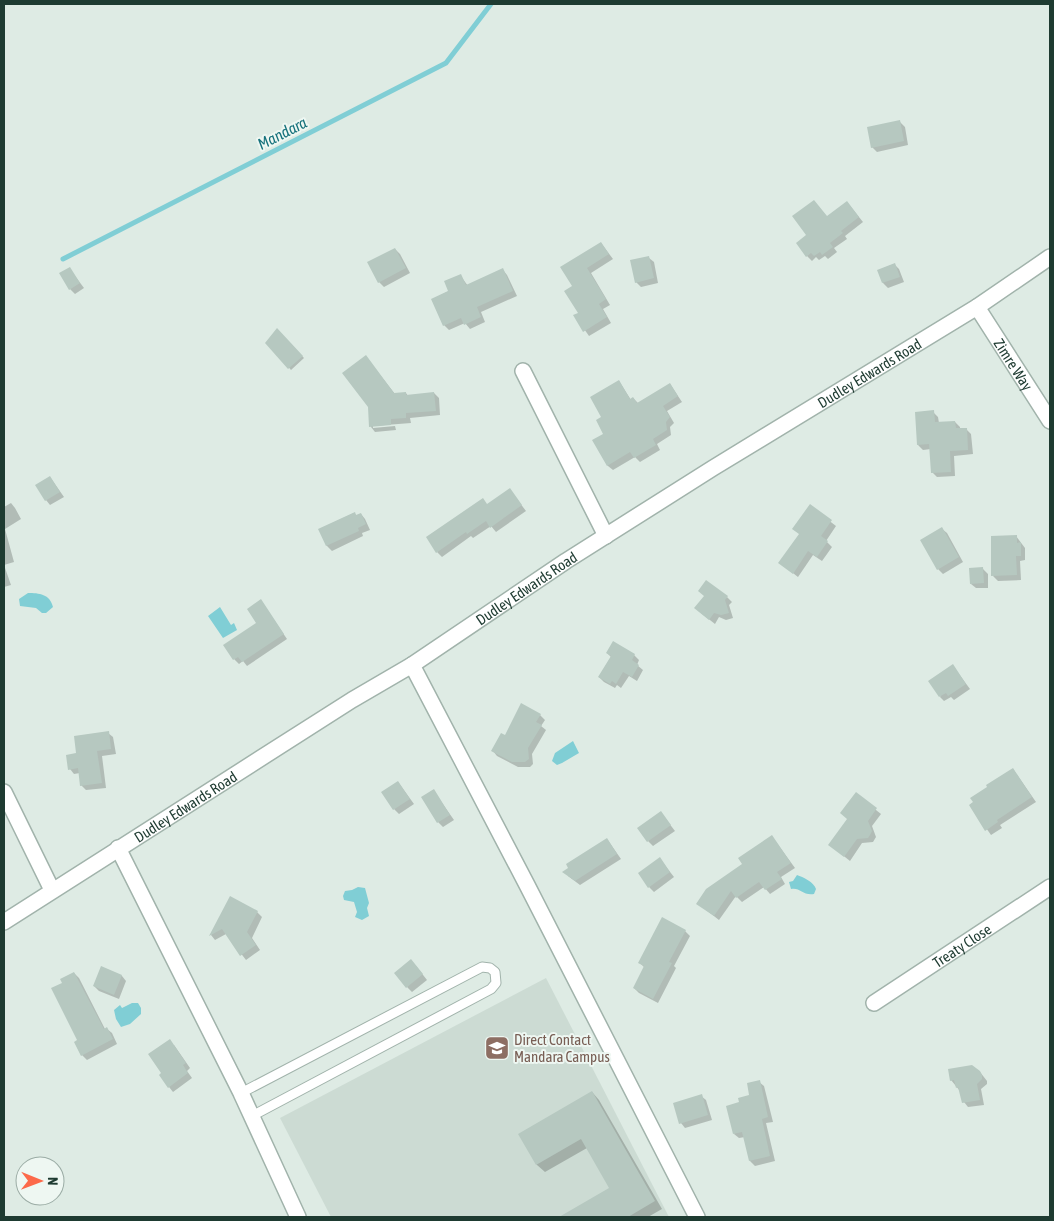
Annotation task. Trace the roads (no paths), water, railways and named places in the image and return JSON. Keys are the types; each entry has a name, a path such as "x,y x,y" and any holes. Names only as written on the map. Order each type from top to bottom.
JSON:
{"street":[{"name":"Dudley Edwards Road","path":"4,922 352,700 412,665 606,536 713,468 976,307 1050,257"},
{"name":"Zimre Way","path":"976,307 1050,421"},
{"path":"523,371 606,536"},
{"path":"412,665 697,1217"},
{"path":"4,792 52,890"},
{"path":"118,848 241,1093 298,1217"},
{"name":"Treaty Close","path":"874,1003 1050,887"}],"lane":[{"path":"241,1093 482,967 490,968 496,975 496,984 491,989 252,1116"}],"water":[{"path":"28,593 47,597 53,607 46,613 42,613 36,608 20,606 19,599"},
{"path":"220,607 231,625 234,623 237,630 223,638 208,616"},
{"path":"573,741 579,753 557,765 552,761 555,753"},
{"path":"797,875 813,884 816,889 814,894 791,889 789,882 793,881"},
{"path":"358,887 365,888 369,903 367,908 369,916 362,920 355,917 357,912 354,902 344,900 343,896 345,891"},
{"path":"132,1003 138,1003 141,1008 141,1014 130,1024 121,1027 116,1019 114,1010 120,1005 122,1008"}],"waterway":[{"name":"Mandara","path":"63,259 446,63 491,4"}],"place":[{"name":"Direct Contact Mandara Campus","path":"497,1048"}]}
